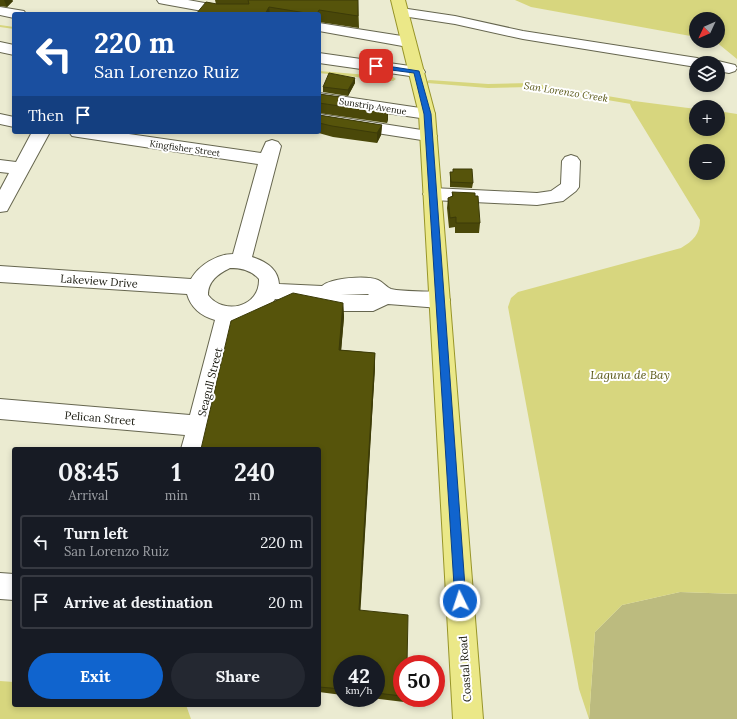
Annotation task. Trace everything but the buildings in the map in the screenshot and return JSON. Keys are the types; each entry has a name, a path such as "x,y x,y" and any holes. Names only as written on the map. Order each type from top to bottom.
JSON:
{"main road":[{"name":"Coastal Road","path":"398,3 428,125 468,719"}],"street":[{"path":"164,0 232,12"},
{"path":"398,3 455,20 523,35 689,62"},
{"path":"0,11 12,13"},
{"path":"321,27 408,42"},
{"path":"0,48 12,50"},
{"path":"321,58 416,72"},
{"name":"Sunstrip Avenue","path":"321,98 428,125"},
{"path":"0,119 12,122"},
{"path":"321,120 428,125"},
{"path":"0,206 40,134"},
{"name":"Kingfisher Street","path":"96,134 270,153 241,261"},
{"path":"432,194 537,199 556,197 570,187 571,161"},
{"path":"0,166 22,168"},
{"path":"228,261 241,261 258,266 265,273 269,282 268,291 263,300 253,308 241,313 227,314 216,312 206,307 200,300 198,287 202,277 216,266 228,261"},
{"name":"Lakeview Drive","path":"0,274 198,287"},
{"path":"268,291 326,294 337,304 373,303 385,296 440,300"},
{"name":"Seagull Street","path":"194,447 227,314"},
{"name":"Pelican Street","path":"0,409 200,426"},
{"path":"0,586 12,587"}],"shaded area":[{"path":"680,592 737,594 737,719 589,719 595,632 622,605"}],"water":[{"path":"515,0 737,0 737,59 724,48 725,48 725,12 689,12 689,36 531,7"},
{"name":"Laguna de Bay","path":"634,101 689,108 689,136 725,136 725,112 737,114 737,594 680,592 622,605 595,632 589,719 579,689 508,307 511,298 518,292 681,248 695,237 699,229 700,220 630,104"}],"waterway":[{"name":"San Lorenzo Creek","path":"0,26 12,28"},
{"name":"San Lorenzo Creek","path":"321,72 393,79"},
{"name":"San Lorenzo Creek","path":"429,82 488,86 530,85 631,102"},
{"path":"0,707 165,719"}],"route":[{"path":"376,66 416,72 427,114 460,601"}]}
